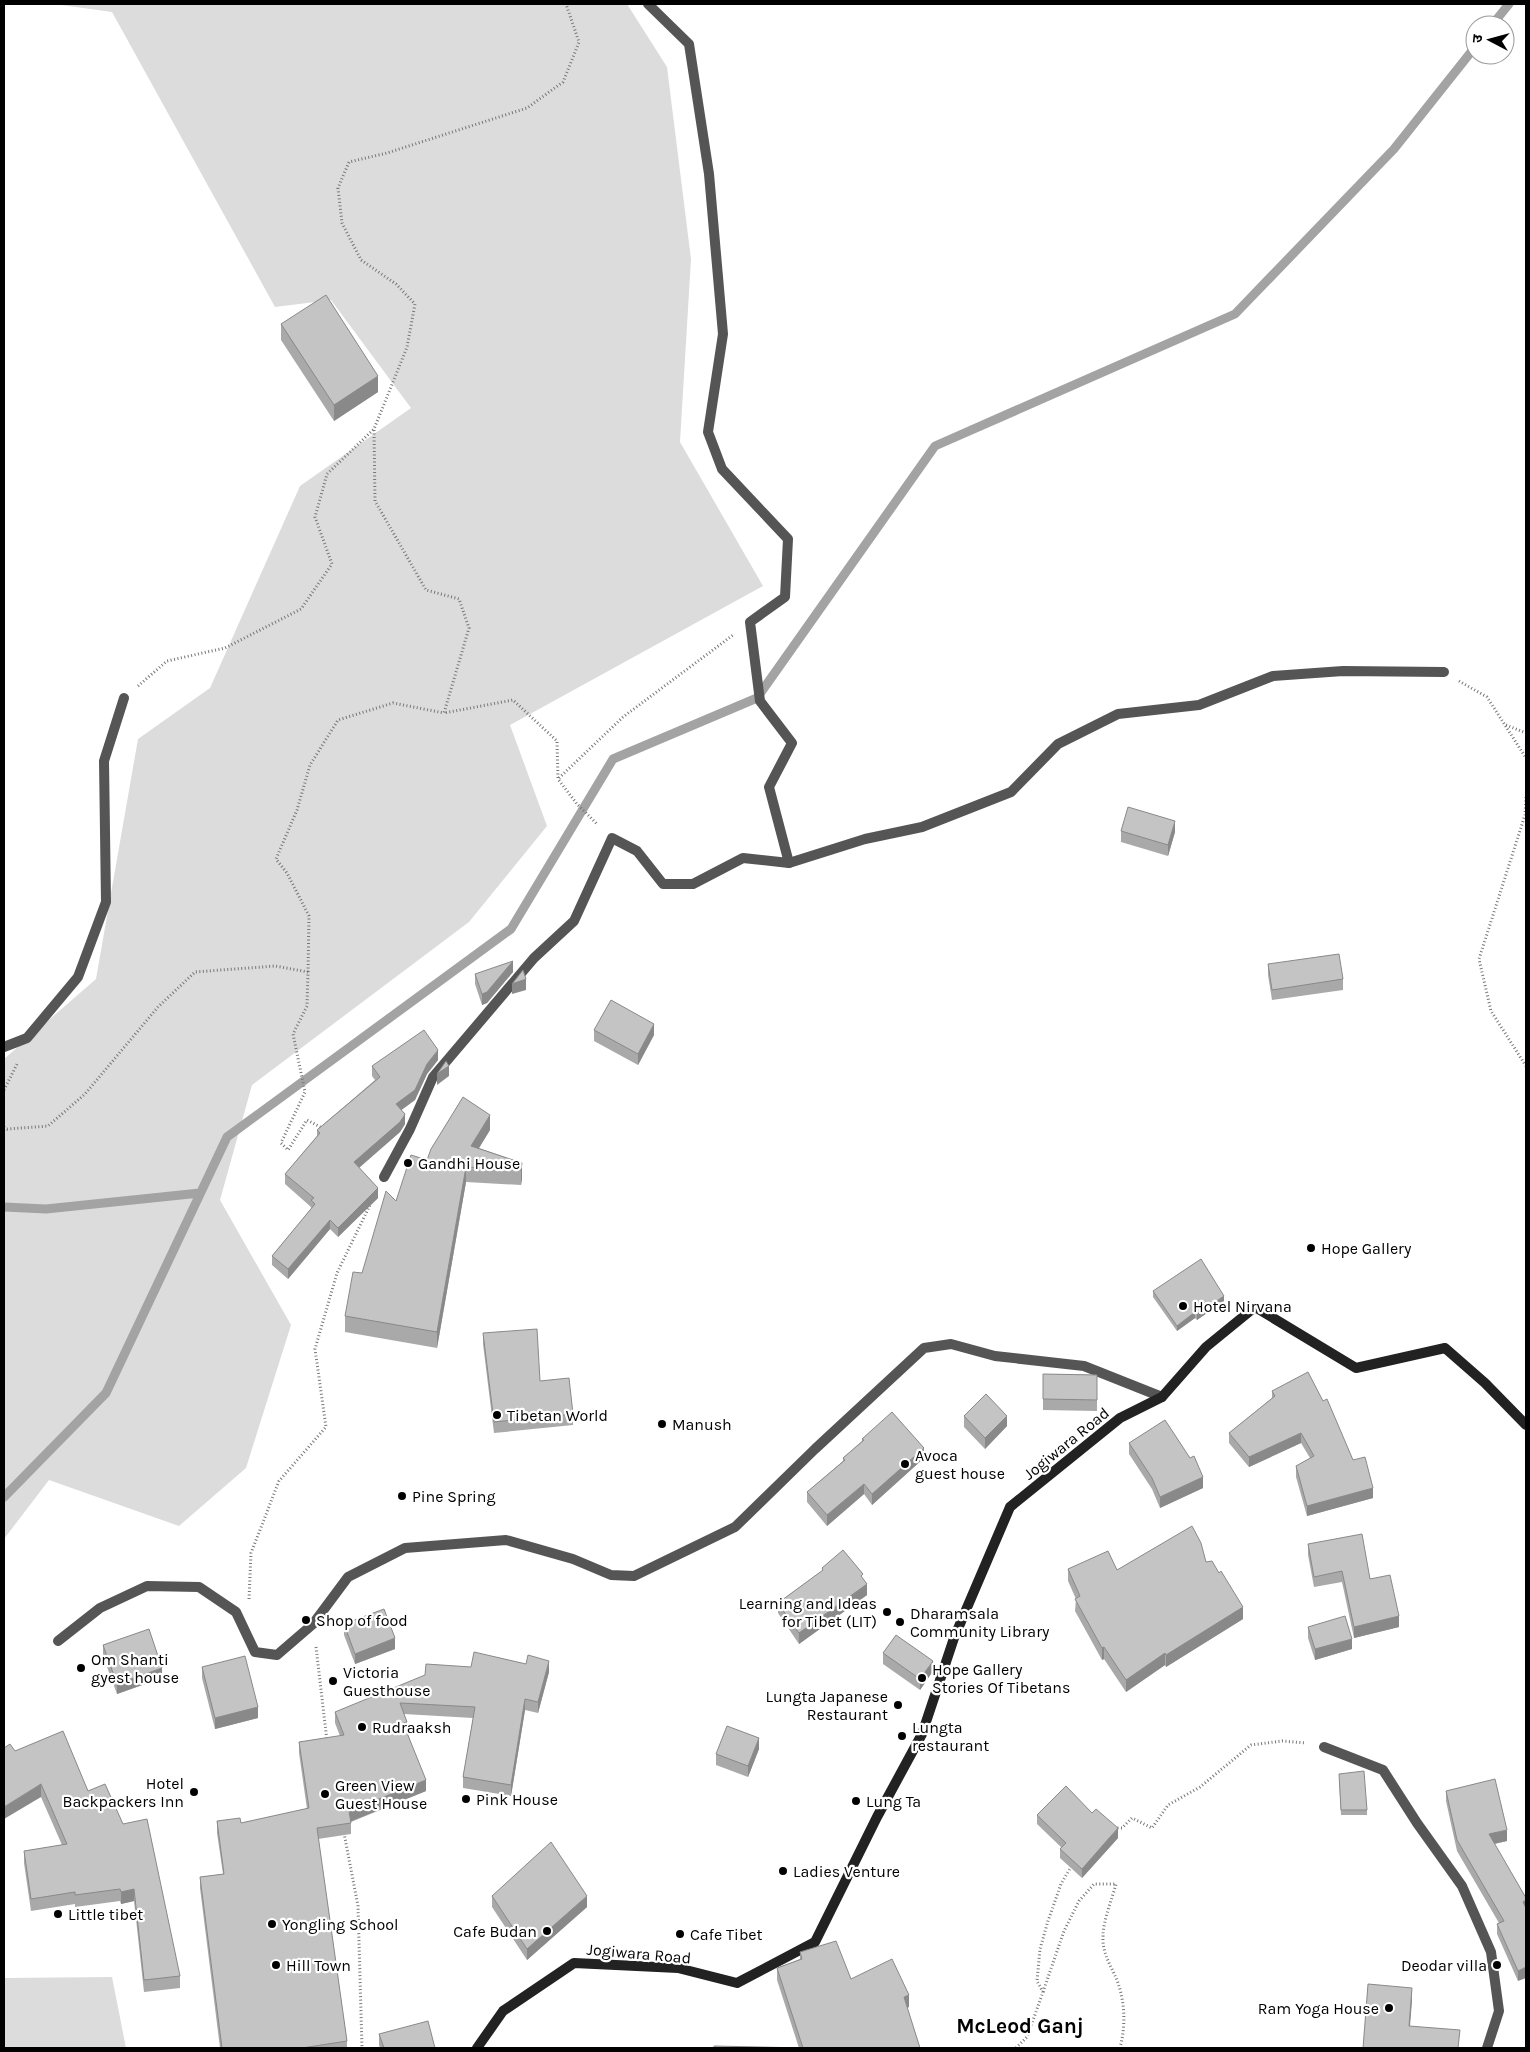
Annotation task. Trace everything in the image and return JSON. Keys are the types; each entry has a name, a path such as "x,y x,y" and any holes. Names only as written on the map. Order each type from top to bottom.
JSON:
{"street":[{"path":"648,4 690,44 709,174 723,334 708,432 722,469 788,539 785,597 750,622 760,701 792,743 769,787 789,863"},
{"path":"384,1178 410,1129 433,1077 534,958 574,922 612,838 636,851 663,884 693,884 744,858 789,863 865,839 922,827 1011,792 1058,744 1118,714 1199,705 1273,676 1343,671 1444,672"},
{"path":"4,1047 27,1038 78,977 106,902 104,760 124,698"},
{"name":"Jogiwara Road","path":"477,2048 503,2011 574,1963 678,1968 737,1983 815,1942 877,1818 922,1734 954,1638 1010,1507 1120,1418 1162,1398 1206,1348 1255,1307 1356,1368 1445,1348 1485,1383 1526,1425"},
{"path":"58,1641 100,1608 147,1586 199,1587 236,1612 255,1652 277,1655 313,1624 348,1577 405,1548 506,1540 573,1559 611,1575 634,1576 736,1527 815,1449 924,1348 951,1344 995,1356 1084,1366 1162,1398"},
{"path":"1324,1747 1383,1770 1417,1823 1462,1886 1491,1952 1500,2011 1487,2048"}],"path":[{"path":"444,713 469,628 459,599 426,590 375,501 374,429 407,347 416,304 396,284 361,260 342,223 338,188 349,162 387,153 527,108 563,82 579,42 566,4"},
{"path":"124,698 167,661 225,648 301,608 332,564 315,517 327,474 374,429"},
{"path":"558,779 623,717 750,622"},
{"path":"1444,672 1486,697 1526,758"},
{"path":"329,1132 307,1120 288,1150 281,1143 305,1092 293,1034 307,1006 309,916 287,873 276,859 297,810 310,765 338,720 392,703 444,713 513,700 557,741 558,779 588,815"},
{"path":"1504,724 1526,733"},
{"path":"1526,796 1525,815 1479,959 1491,1011 1526,1066"},
{"path":"4,1127 7,1129 48,1126 85,1094 158,1006 195,972 275,966 308,972"},
{"path":"248,1636 251,1553 279,1481 326,1427 315,1349 337,1273 384,1178"},
{"path":"313,1624 328,1745"},
{"path":"1107,1833 1114,1828 1122,1828 1132,1818 1152,1828 1168,1805 1200,1787 1251,1745 1282,1741 1324,1747"},
{"path":"344,1830 358,1906 362,2048"},
{"path":"1043,1992 1037,1982 1040,1949 1061,1884 1075,1861"},
{"path":"1016,2048 1028,2037 1064,1931 1079,1901 1094,1884 1116,1884 1103,1936 1107,1960 1116,1980 1124,2008 1120,2048"}],"shaded area":[{"path":"54,4 627,4 667,67 691,259 680,442 763,586 510,725 547,826 469,922 252,1085 220,1200 291,1325 246,1468 179,1526 49,1480 4,1539 4,1059 96,979 138,739 210,688 300,486 411,408 331,300 275,307 112,12"},
{"path":"112,1977 126,2048 4,2048 4,1978"}],"building":[{"path":"326,295 378,376 334,405 281,324"},
{"path":"1128,807 1175,821 1168,845 1121,831"},
{"path":"1339,954 1343,979 1272,990 1268,964"},
{"path":"513,961 487,992 482,994 475,974"},
{"path":"523,970 526,979 512,984"},
{"path":"611,1000 654,1024 638,1054 594,1030"},
{"path":"424,1030 438,1050 427,1064 415,1090 396,1104 405,1114 404,1116 400,1122 354,1162 378,1188 338,1228 330,1220 288,1269 272,1256 315,1204 311,1200 314,1198 285,1174 320,1133 317,1130 380,1077 372,1066"},
{"path":"446,1061 449,1066 437,1074"},
{"path":"463,1097 490,1115 471,1146 522,1163 521,1170 466,1167 437,1332 345,1316 353,1272 362,1273 386,1191 396,1201 411,1155 427,1160 431,1149"},
{"path":"1201,1259 1224,1296 1197,1314 1195,1312 1177,1326 1153,1291"},
{"path":"537,1329 540,1381 569,1378 573,1414 494,1422 483,1333"},
{"path":"1308,1372 1323,1401 1327,1399 1353,1460 1365,1457 1373,1488 1307,1506 1296,1466 1314,1456 1301,1433 1249,1457 1229,1433 1275,1396 1272,1391"},
{"path":"1043,1374 1097,1375 1097,1400 1043,1399"},
{"path":"986,1394 1007,1416 985,1438 964,1416"},
{"path":"892,1412 924,1448 872,1494 864,1484 827,1515 807,1492 845,1460 843,1458"},
{"path":"1165,1420 1190,1458 1194,1456 1203,1477 1160,1497 1152,1478 1129,1443"},
{"path":"1192,1526 1201,1543 1206,1562 1212,1561 1219,1573 1221,1571 1243,1607 1166,1655 1165,1653 1126,1680 1104,1647 1102,1648 1075,1599 1080,1596 1068,1569 1108,1551 1117,1570"},
{"path":"1362,1534 1370,1579 1390,1575 1399,1616 1354,1627 1342,1571 1314,1577 1308,1544"},
{"path":"843,1550 863,1574 861,1576 867,1584 799,1633 778,1603 823,1570 822,1568"},
{"path":"384,1609 395,1638 355,1654 344,1624"},
{"path":"1345,1616 1352,1639 1315,1649 1308,1627"},
{"path":"149,1629 162,1668 117,1684 103,1645"},
{"path":"896,1635 933,1661 920,1679 883,1653"},
{"path":"474,1652 526,1664 528,1655 549,1661 538,1702 525,1699 511,1785 463,1777 475,1707 400,1703 407,1722 403,1723 426,1780 349,1811 351,1823 317,1828 347,2041 302,2048 222,2048 200,1877 224,1874 217,1821 240,1818 241,1823 309,1808 299,1742 344,1735 335,1712 425,1675 426,1664 471,1667"},
{"path":"245,1656 258,1707 215,1718 202,1667"},
{"path":"727,1726 759,1738 748,1766 716,1754"},
{"path":"63,1731 88,1791 105,1784 123,1824 147,1819 180,1976 144,1980 134,1889 121,1892 120,1889 75,1895 75,1892 31,1899 24,1851 67,1844 41,1784 4,1807 4,1748 10,1744 15,1751"},
{"path":"1364,1771 1367,1810 1341,1810 1339,1774"},
{"path":"1495,1779 1507,1830 1489,1834 1526,1898 1523,1902 1526,1908 1526,1967 1518,1971 1497,1924 1504,1921 1457,1840 1446,1791"},
{"path":"1066,1786 1092,1813 1096,1809 1118,1828 1082,1869 1060,1849 1066,1843 1037,1815"},
{"path":"551,1842 587,1896 527,1949 492,1896"},
{"path":"836,1941 851,1979 892,1959 909,1995 904,1997 920,2048 803,2048 777,1968 802,1959 800,1952"},
{"path":"1368,1984 1412,1988 1409,2026 1460,2030 1458,2048 1363,2048"},
{"path":"428,2021 435,2048 384,2048 379,2034"},
{"path":"714,2046 803,2048 714,2048"}],"waterway":[{"path":"1500,15 1509,4"},
{"path":"4,1497 106,1393 227,1137 511,929 613,759 757,698 935,446 1235,314 1394,149 1465,60"},
{"path":"4,1207 46,1209 200,1193"}],"place":[{"name":"Gandhi House","path":"408,1163"},
{"name":"Hope Gallery","path":"1311,1248"},
{"name":"Hotel Nirvana","path":"1183,1306"},
{"name":"Tibetan World","path":"497,1415"},
{"name":"Manush","path":"662,1424"},
{"name":"Avoca guest house","path":"905,1464"},
{"name":"Pine Spring","path":"402,1496"},
{"name":"Learning and Ideas for Tibet (LIT)","path":"887,1612"},
{"name":"Shop of food","path":"306,1620"},
{"name":"Dharamsala Community Library","path":"900,1622"},
{"name":"Om Shanti gyest house","path":"81,1668"},
{"name":"Hope Gallery Stories Of Tibetans","path":"922,1678"},
{"name":"Victoria Guesthouse","path":"333,1681"},
{"name":"Lungta Japanese Restaurant","path":"898,1705"},
{"name":"Rudraaksh","path":"362,1727"},
{"name":"Lungta restaurant","path":"902,1736"},
{"name":"Hotel Backpackers Inn","path":"194,1792"},
{"name":"Green View Guest House","path":"325,1794"},
{"name":"Pink House","path":"466,1799"},
{"name":"Lung Ta","path":"856,1801"},
{"name":"Ladies Venture","path":"783,1871"},
{"name":"Little tibet","path":"58,1914"},
{"name":"Yongling School","path":"272,1924"},
{"name":"Cafe Budan","path":"547,1931"},
{"name":"Cafe Tibet","path":"680,1934"},
{"name":"Hill Town","path":"276,1965"},
{"name":"Deodar villa","path":"1497,1965"},
{"name":"Ram Yoga House","path":"1389,2008"}],"district":[{"name":"McLeod Ganj","path":"1020,2026"}]}
